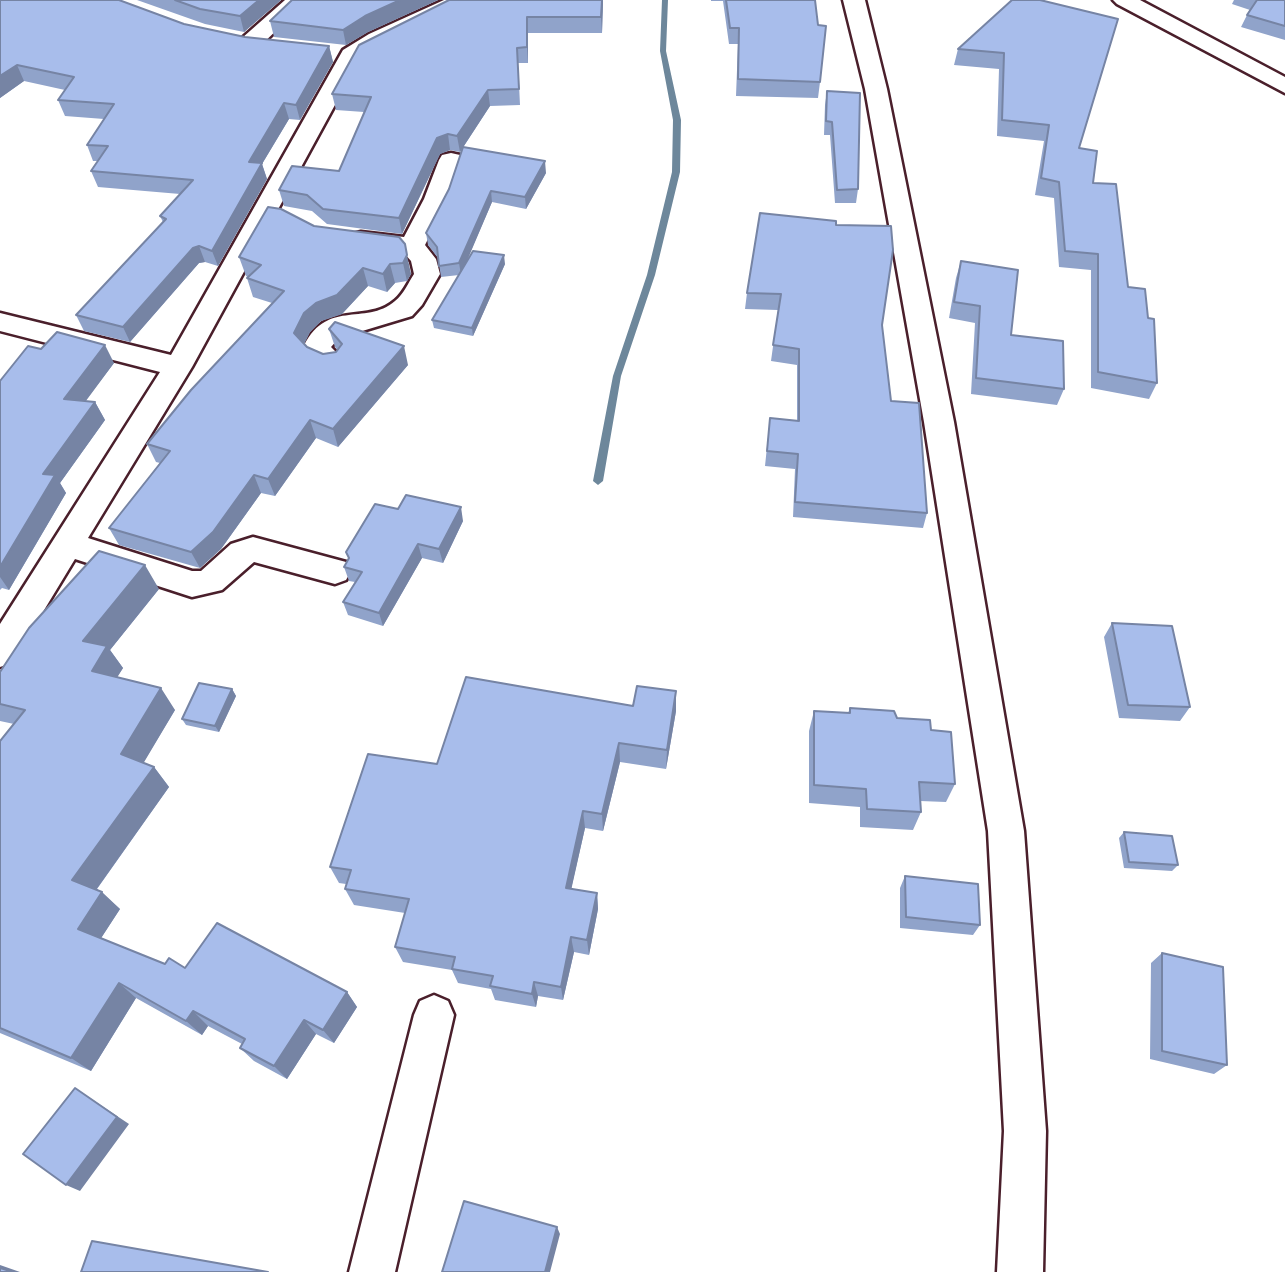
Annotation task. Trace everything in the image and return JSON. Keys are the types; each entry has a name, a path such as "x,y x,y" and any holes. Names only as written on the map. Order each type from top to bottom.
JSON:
{"street":[{"path":"250,43 297,0"},
{"path":"0,653 178,367 264,215 339,54 461,0"},
{"path":"854,0 876,89 939,422 1006,831 1025,1131 1020,1272"},
{"path":"1124,0 1285,86"},
{"path":"224,37 279,47"},
{"path":"412,246 436,199 451,160"},
{"path":"264,215 293,217"},
{"path":"331,361 316,350 328,332 394,314 411,300 427,274 424,259 412,246 333,236"},
{"path":"0,322 178,367"},
{"path":"68,544 192,584 204,585 217,578 230,559 253,549 335,571"},
{"path":"372,1272 434,1015"}],"building":[{"path":"0,0 119,0 184,24 245,37 329,46 296,105 284,103 249,162 262,163 212,251 199,246 193,248 123,327 76,315 166,219 160,216 193,180 91,171 108,146 87,145 114,104 58,100 74,77 17,65 0,76"},
{"path":"175,0 259,0 240,16 200,9"},
{"path":"292,0 400,0 365,16 343,30 270,21"},
{"path":"449,0 602,0 601,17 527,17 527,47 517,48 519,89 488,90 457,136 448,134 437,138 399,218 323,209 307,195 279,190 292,166 339,171 371,97 332,94 359,45"},
{"path":"726,0 815,0 818,25 826,26 820,82 738,79 739,28 730,28"},
{"path":"1012,0 1040,0 1118,19 1079,148 1097,151 1093,183 1116,184 1128,287 1145,289 1148,318 1154,319 1157,383 1098,372 1098,254 1065,251 1059,182 1041,178 1049,125 1002,120 1004,53 958,49"},
{"path":"1257,0 1285,0 1285,26 1247,15"},
{"path":"827,91 860,93 858,189 837,190 832,122 826,121"},
{"path":"463,147 545,161 525,197 491,191 459,263 439,266 437,247 426,233 449,189"},
{"path":"268,207 281,209 314,226 399,237 405,244 407,255 403,263 390,264 383,274 363,268 337,295 316,303 304,313 294,333 307,347 323,354 336,352 342,344 329,329 335,322 404,346 333,429 310,420 268,479 254,475 213,532 191,552 109,528 170,451 147,444 191,390 284,291 247,278 261,265 239,257"},
{"path":"760,213 836,221 836,225 891,226 893,250 882,325 891,401 919,403 927,513 795,502 798,454 767,451 770,418 799,421 799,349 773,345 781,294 747,293"},
{"path":"473,251 504,255 472,328 432,320"},
{"path":"961,261 1018,270 1011,335 1063,341 1064,389 976,378 980,306 954,302"},
{"path":"57,332 105,345 64,399 95,402 43,474 55,475 0,567 0,381 28,346 41,349"},
{"path":"406,495 461,507 439,549 418,544 379,613 343,602 362,572 344,567 349,558 346,552 375,504 398,509"},
{"path":"99,551 145,565 83,641 107,646 92,671 161,688 121,754 154,767 72,880 102,892 78,929 165,964 169,958 185,968 217,923 347,992 323,1030 304,1020 274,1066 240,1048 245,1039 193,1011 186,1021 119,983 71,1058 0,1028 0,741 25,710 0,704 0,672 29,628"},
{"path":"1112,623 1172,626 1190,707 1128,705"},
{"path":"466,677 633,706 637,686 676,691 667,750 619,743 602,814 583,811 566,888 597,893 587,940 571,937 561,987 534,982 532,994 490,986 493,976 452,969 455,957 395,947 409,899 345,889 351,870 330,867 368,754 437,764"},
{"path":"199,683 232,689 215,726 182,719"},
{"path":"850,708 894,711 897,718 930,720 931,730 951,732 955,784 919,782 921,812 867,809 866,789 814,785 814,711 850,713"},
{"path":"1124,832 1172,836 1178,865 1129,862"},
{"path":"905,876 978,884 980,925 906,917"},
{"path":"1162,953 1223,967 1227,1065 1162,1051"},
{"path":"75,1088 117,1117 66,1185 23,1154"},
{"path":"464,1201 557,1227 545,1272 442,1272"},
{"path":"92,1241 268,1272 81,1272"}],"waterway":[{"path":"598,481 617,376 651,275 676,172 677,120 663,51 665,0"}]}
